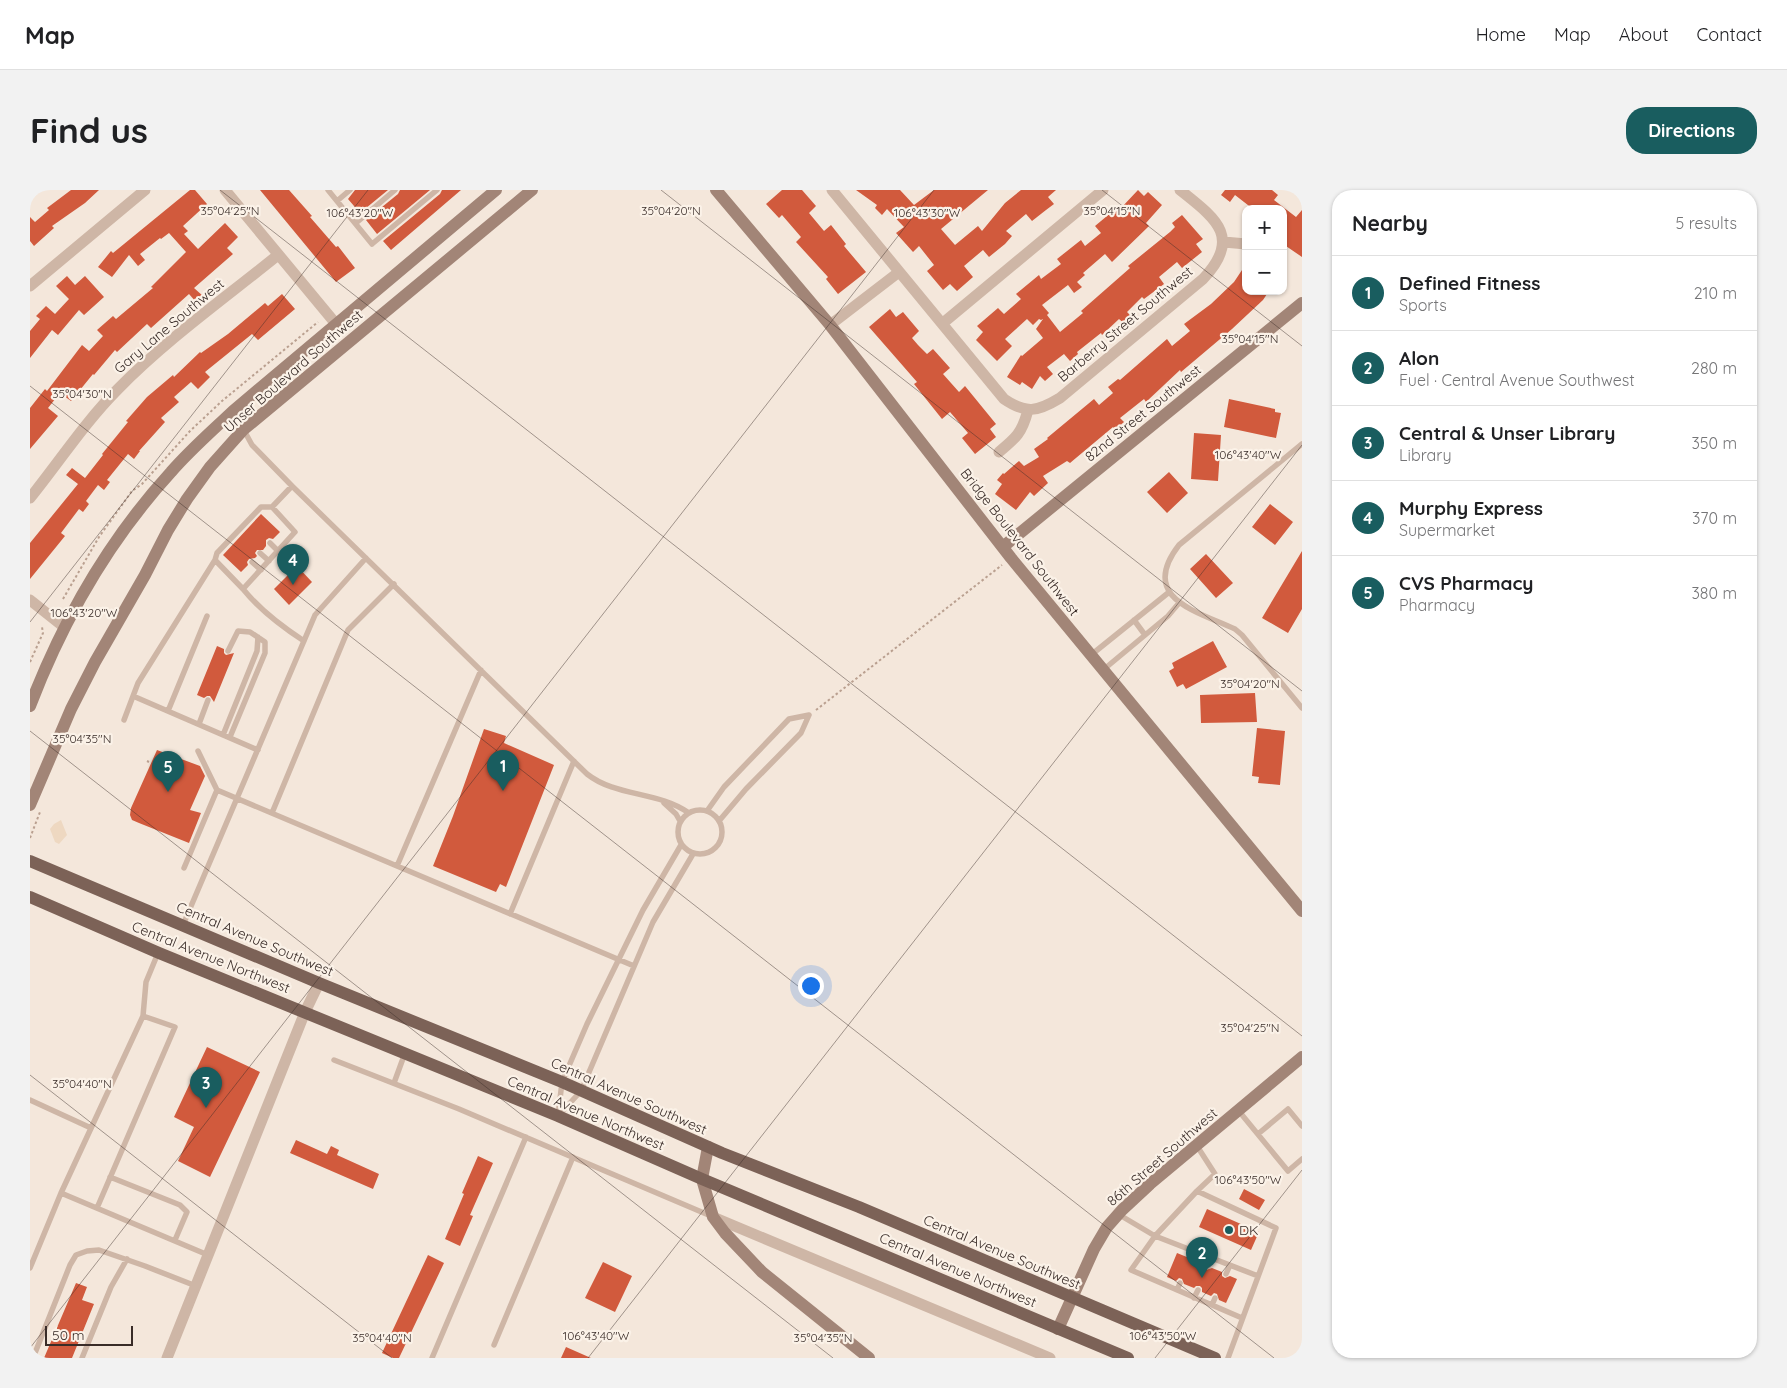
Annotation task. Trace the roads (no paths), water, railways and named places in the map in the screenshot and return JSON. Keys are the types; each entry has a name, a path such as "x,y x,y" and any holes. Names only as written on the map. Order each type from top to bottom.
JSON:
{"main road":[{"name":"Central Avenue Southwest","path":"30,861 319,983 562,1082 708,1147 859,1207 1215,1358"},
{"name":"Central Avenue Northwest","path":"30,897 558,1116 702,1179 1128,1358"},
{"path":"30,905 45,903"}],"street":[{"path":"30,286 145,190"},
{"path":"225,190 336,324"},
{"name":"Unser Boulevard Southwest","path":"30,706 64,627 108,552 170,472 233,411 496,190"},
{"name":"Unser Boulevard Southwest","path":"30,805 75,701 103,647 145,575 168,530 210,467 244,430 532,190"},
{"name":"Bridge Boulevard Southwest","path":"716,190 830,325 1004,546 1011,558 1302,911"},
{"path":"832,190 1004,399 1014,406 1028,410 1024,427 1015,439 999,452"},
{"path":"943,323 1103,190"},
{"path":"1180,190 1207,212 1218,225 1224,242 1242,244"},
{"name":"Barberry Street Southwest","path":"1028,410 1045,407 1060,398 1203,280 1214,268 1221,254 1224,242"},
{"name":"Gary Lane Southwest","path":"30,498 118,389 157,353 278,254"},
{"path":"830,325 899,272"},
{"name":"82nd Street Southwest","path":"1004,546 1302,303"},
{"path":"30,600 64,627"},
{"path":"166,1358 305,1012 319,983"},
{"name":"86th Street Southwest","path":"1058,1328 1094,1249 1107,1227 1118,1214 1150,1184 1302,1057"},
{"path":"708,1147 702,1179 713,1217 725,1233 762,1272 869,1358"},
{"path":"713,1217 1050,1358"}],"lane":[{"path":"328,190 372,244 436,190"},
{"path":"337,201 350,190"},
{"path":"356,223 395,190"},
{"path":"233,411 252,445 574,761 598,782 616,789 660,800 679,807 688,813"},
{"path":"1302,444 1179,545 1170,557 1165,572 1168,593 1179,603 1235,629 1242,635 1302,708"},
{"path":"124,720 138,683 215,560 217,553 249,523 261,507 272,507 292,486"},
{"path":"243,588 295,532 272,507"},
{"path":"270,543 278,551"},
{"path":"260,553 269,561"},
{"path":"183,925 315,615 366,558"},
{"path":"215,560 243,588 250,598 280,626 304,641"},
{"path":"252,562 261,570"},
{"path":"272,814 348,630 394,584"},
{"path":"1090,655 1168,593"},
{"path":"1103,670 1168,616 1179,603"},
{"path":"168,711 207,616"},
{"path":"1134,620 1145,635"},
{"path":"228,651 238,631 250,632 265,642 265,653 230,737"},
{"path":"223,735 257,651 258,637"},
{"path":"397,866 481,670"},
{"path":"133,696 258,750"},
{"path":"199,724 208,700"},
{"path":"707,811 724,787 789,719 809,715 801,733 746,789 719,822"},
{"path":"198,751 217,790 634,966"},
{"path":"510,914 574,761"},
{"path":"184,868 217,790"},
{"path":"660,800 676,814 680,821"},
{"path":"701,810 707,811 719,822 722,829 719,844 708,853 693,854 682,845 677,833 680,821 688,813 701,810"},
{"path":"558,1116 562,1082 587,1024 648,902 682,845"},
{"path":"558,1116 581,1091 653,922 693,854"},
{"path":"30,1268 61,1193 143,1016 146,982 159,952"},
{"path":"97,1208 175,1027 143,1016"},
{"path":"394,1083 405,1053"},
{"path":"334,1060 526,1137 713,1217"},
{"path":"30,1100 91,1128"},
{"path":"1258,1134 1288,1109 1302,1126"},
{"path":"1238,1110 1288,1170 1302,1159"},
{"path":"432,1358 526,1137"},
{"path":"1196,1145 1215,1174 1197,1190 1155,1236 1131,1270 1242,1318"},
{"path":"494,1345 572,1157"},
{"path":"110,1177 180,1205 187,1212 175,1240"},
{"path":"1197,1190 1276,1228 1228,1358"},
{"path":"61,1193 208,1255"},
{"path":"1118,1214 1155,1236 1258,1276"},
{"path":"33,1358 70,1265 76,1255 87,1250 99,1250 196,1286"},
{"path":"1191,1259 1194,1251"},
{"path":"1208,1266 1212,1258"},
{"path":"82,1358 111,1288 127,1260"},
{"path":"1226,1274 1230,1265"},
{"path":"1177,1290 1180,1282"},
{"path":"1194,1298 1198,1290"},
{"path":"1212,1305 1215,1298"}],"place":[{"name":"Murphy Express","path":"293,585"},
{"name":"Defined Fitness","path":"503,791"},
{"name":"CVS Pharmacy","path":"168,792"},
{"name":"Central & Unser Library","path":"206,1108"},
{"name":"DK","path":"1229,1230"},
{"name":"Alon","path":"1202,1278"}]}
